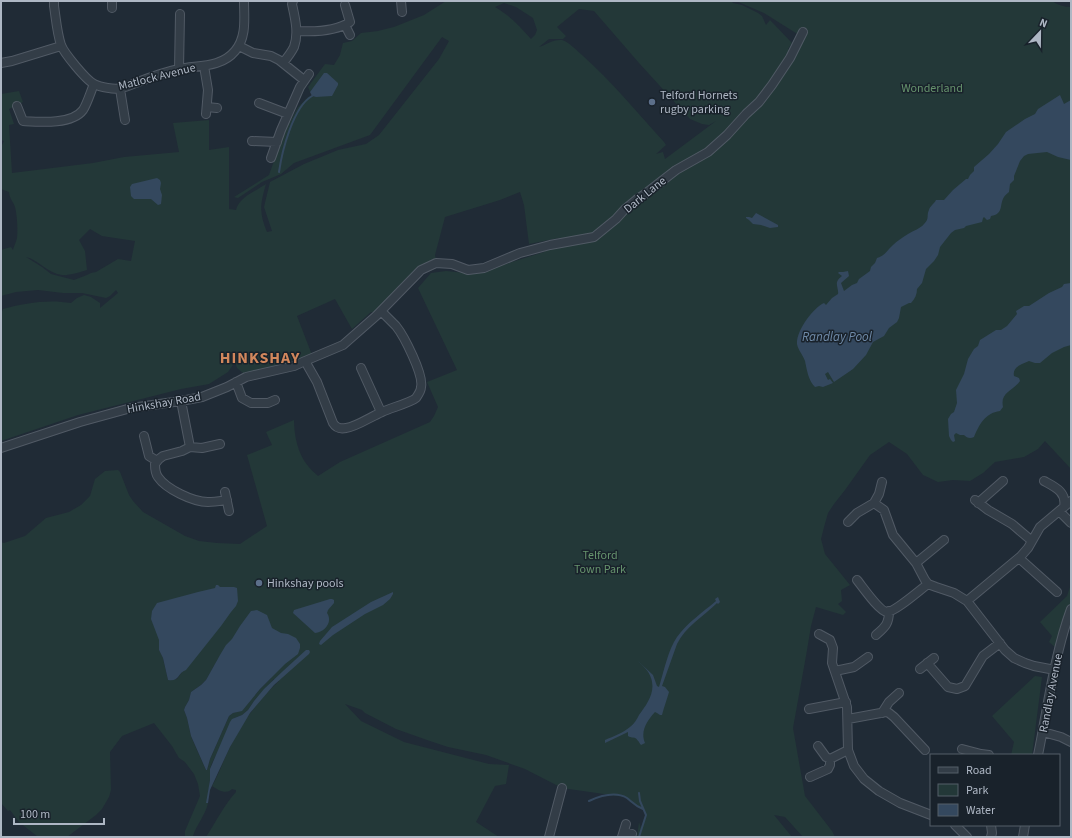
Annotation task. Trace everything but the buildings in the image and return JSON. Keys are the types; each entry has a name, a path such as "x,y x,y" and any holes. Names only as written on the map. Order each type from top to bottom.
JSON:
{"street":[{"path":"17,106 23,121 42,122 71,119 82,111 94,84 78,69 61,46 54,1"},
{"path":"244,1 244,30 239,46 253,53 271,56 307,77 300,87 271,158"},
{"path":"284,63 293,48 297,31 292,4 293,1"},
{"path":"401,1 402,12"},
{"path":"297,31 312,32 345,25 350,22 345,5"},
{"path":"179,69 180,14"},
{"path":"345,25 350,35"},
{"name":"Dark Lane","path":"436,263 452,264 468,270 484,268 520,253 550,245 594,238 636,200 673,172 708,152 727,135 759,102 772,86 790,58 803,32"},
{"path":"1,63 61,46"},
{"name":"Matlock Avenue","path":"94,84 120,89 179,69 204,66 228,58 239,46"},
{"path":"204,66 208,90 207,111 217,108"},
{"path":"120,89 124,120"},
{"path":"262,107 288,114"},
{"path":"252,141 277,142"},
{"name":"Hinkshay Road","path":"1,448 80,422 131,408 202,397 227,387 246,377 294,366 343,345 381,311 421,270 436,263"},
{"path":"305,361 317,382 335,426 338,428 347,428 381,412 415,399 422,387 421,379 402,335 396,326 381,311"},
{"path":"361,368 381,412"},
{"path":"236,382 242,398 251,404 268,403 275,400"},
{"path":"181,401 190,448"},
{"path":"144,436 149,456 157,461"},
{"path":"220,444 202,448 190,448 163,456 155,464 155,469 162,481 171,488 198,501 206,502 226,496 229,511"},
{"path":"1044,480 1062,494 1065,500 1061,509"},
{"path":"1003,481 977,501 988,510 1012,524 1032,541"},
{"path":"848,522 857,513 874,503 879,494 882,482"},
{"path":"967,601 1019,558 1028,548 1040,527 1071,501"},
{"path":"874,503 884,510 893,535 916,563 928,584 954,593 967,601 1010,655 1019,661 1034,666 1055,670"},
{"path":"1061,509 1071,523"},
{"path":"916,563 944,540"},
{"path":"1019,558 1057,592"},
{"path":"857,580 882,610 887,612 894,610 928,584"},
{"name":"Randlay Avenue","path":"1038,754 1055,670 1065,627 1071,609"},
{"path":"876,634 887,624 890,611"},
{"path":"819,634 830,640 833,648 832,663 846,702 848,719 848,750 852,762 864,779 879,791 900,803 930,815"},
{"path":"927,663 948,687 957,689 965,686 983,656 1000,643"},
{"path":"835,671 854,668 868,657"},
{"path":"882,713 888,702 899,693"},
{"path":"809,709 846,702"},
{"path":"848,719 889,713 925,750"},
{"path":"1043,732 1061,736 1071,742"},
{"path":"818,746 826,757 830,759"},
{"path":"962,749 983,754"},
{"path":"830,759 848,750"},
{"path":"810,777 828,769 830,759"},
{"path":"549,837 562,788"},
{"path":"956,826 967,837"},
{"path":"990,826 992,833 991,837"},
{"path":"1023,837 1025,826"}],"green space":[{"name":"Telford Town Park","path":"446,1 731,1 758,13 762,16 766,25 770,20 792,43 788,49 794,53 799,35 764,13 736,1 1052,1 1061,6 1071,7 1071,469 1045,441 1038,449 1024,457 995,462 983,473 970,481 953,480 938,482 923,475 907,454 889,442 870,455 828,513 821,539 825,554 850,585 841,590 842,601 838,604 846,612 843,615 816,607 811,626 793,728 805,796 835,837 803,837 785,817 774,815 792,837 637,837 639,822 642,832 646,815 643,809 637,807 625,797 562,788 525,769 486,755 448,747 396,729 362,710 345,704 361,721 404,742 489,764 509,765 506,784 495,786 476,822 499,837 206,837 236,792 236,790 232,789 225,792 212,786 234,739 245,721 257,704 279,681 274,679 248,710 235,718 212,763 210,769 208,803 193,836 194,837 185,837 185,831 200,796 198,784 194,774 185,762 179,758 172,746 154,723 122,736 110,752 111,790 109,797 102,809 96,815 67,837 38,837 19,822 10,810 8,811 1,803 1,542 4,543 25,536 46,518 69,512 81,505 90,496 95,479 105,471 118,470 129,495 143,512 185,536 199,541 240,544 267,526 247,455 272,445 266,432 294,420 299,450 308,466 318,476 340,462 430,422 438,407 427,382 457,370 418,288 431,273 446,271 474,274 544,252 559,238 529,244 524,205 520,192 500,200 445,217 435,255 436,260 375,313 371,312 352,329 335,299 297,316 312,355 252,372 243,373 237,368 235,362 228,372 209,384 181,389 78,415 1,441 1,314 3,309 37,302 54,301 71,303 84,295 91,297 100,303 100,308 118,293 116,290 106,298 82,293 63,293 38,290 16,292 1,296 1,250 11,247 13,250 17,238 17,231 14,205 9,192 1,189 1,147 4,141 1,140 1,94 19,91 23,102 9,109 14,124 9,125 12,173 93,163 124,157 179,152 173,123 209,120 209,150 229,147 229,209 236,210 244,198 266,184 261,208 267,232 272,231 264,207 270,182 304,164 338,150 366,144 379,135 439,59 449,41 442,37 370,135 294,163 281,174 262,182 238,198 234,197 269,175 284,133 298,107 308,97 316,97 315,86 310,92 308,87 325,64 334,65 340,55 343,43 352,41 361,33 394,27 424,15","holes":["504,3 516,7 533,18 537,30 535,35 531,39 514,21 495,7","579,9 594,11 690,119 709,125 716,121 665,159 663,152 656,154 666,145 664,142 614,86 593,65 565,41 553,41 539,47 549,39 563,39 566,36 557,27","90,229 102,236 135,241 131,261 118,259 96,272 74,280 51,274 26,257 57,274 67,275 78,273 87,270 85,251 79,240","159,640 182,672 177,679 168,680 163,658 159,650","218,659 271,678 242,710 229,716 210,759 207,770 191,736 184,710 191,692 206,680"]},
{"path":"1071,584 1071,604 1055,647 1049,642 1052,636 1040,622 1067,596"},
{"path":"1035,676 1042,677 1032,754 1011,754 1014,742 992,716"}],"water":[{"path":"324,73 327,73 338,83 338,85 332,96 312,96 310,92"},
{"name":"Randlay Pool","path":"1060,95 1064,104 1071,100 1071,160 1058,157 1047,152 1028,154 1024,156 1020,161 1014,176 1014,180 1010,184 1009,192 1004,197 1000,211 991,216 990,219 987,220 984,217 982,222 966,226 951,233 940,247 938,255 934,261 926,269 922,283 917,289 914,300 911,303 901,307 897,322 889,328 884,336 873,342 866,355 853,369 834,382 828,372 825,374 828,380 830,379 833,383 823,387 815,387 809,378 805,361 797,344 797,339 802,327 810,315 824,303 826,305 838,294 837,282 842,276 838,273 848,271 849,276 841,283 844,291 857,283 859,279 870,271 877,258 884,254 900,239 922,226 927,220 928,212 936,200 944,200 953,190 968,179 974,171 974,167 989,154 1006,132 1035,114 1038,109"},
{"path":"157,178 161,183 161,204 158,205 151,199 134,199 131,196 130,187 132,184"},
{"path":"756,213 778,225 778,227 770,228 753,224 746,218 752,218"},
{"path":"1071,283 1071,345 1052,353 1040,363 1029,361 1018,366 1015,370 1014,376 1019,378 1020,381 1007,392 1003,398 1003,407 1000,411 990,414 983,420 974,437 969,438 956,433 954,435 955,441 953,442 949,436 948,419 954,412 957,403 956,390 964,374 968,359 974,349 978,346 980,340 996,330 1001,330 1007,326 1017,314 1016,311 1024,306 1029,306 1049,293 1062,287 1064,284"},
{"path":"216,585 220,587 237,588 238,601 236,606 186,670 181,673 177,679 168,680 163,658 159,650 159,640 151,619 152,611 157,603 215,588"},
{"path":"393,592 390,599 383,605 365,614 333,635 321,645 319,644 332,627 371,602"},
{"path":"718,597 720,602 690,627 680,638 677,644 662,686 669,692 662,715 655,712 649,719 643,734 645,743 641,745 636,738 628,736 628,732 605,743 605,740 621,733 633,724 650,698 652,693 651,678 638,661 653,675 657,686 659,687 669,654 677,637 690,622 716,601 715,599"},
{"path":"330,599 334,600 334,603 328,610 327,613 329,620 327,626 322,631 315,633 293,613 294,610"},
{"path":"257,610 267,615 272,628 296,638 300,644 300,648 298,654 285,664 260,689 242,711 233,713 229,716 206,770 191,736 184,710 191,692 206,680 226,645 232,639 251,611"},
{"path":"306,650 309,650 309,654 274,685 250,713 230,747 210,790 208,803 206,803 210,780 210,769 230,722 232,719 242,715 248,710 264,689"}],"waterway":[{"path":"279,172 286,142 294,119 305,102 312,96"},
{"path":"639,793 640,801 646,815 639,837"},
{"path":"589,801 598,797 618,795 627,798 636,806 643,809"}],"place":[{"name":"Telford Hornets rugby parking","path":"652,102"},
{"name":"Hinkshay pools","path":"259,583"}],"district":[{"name":"HINKSHAY","path":"260,358"}],"park label":[{"name":"Wonderland","path":"932,88"}]}
